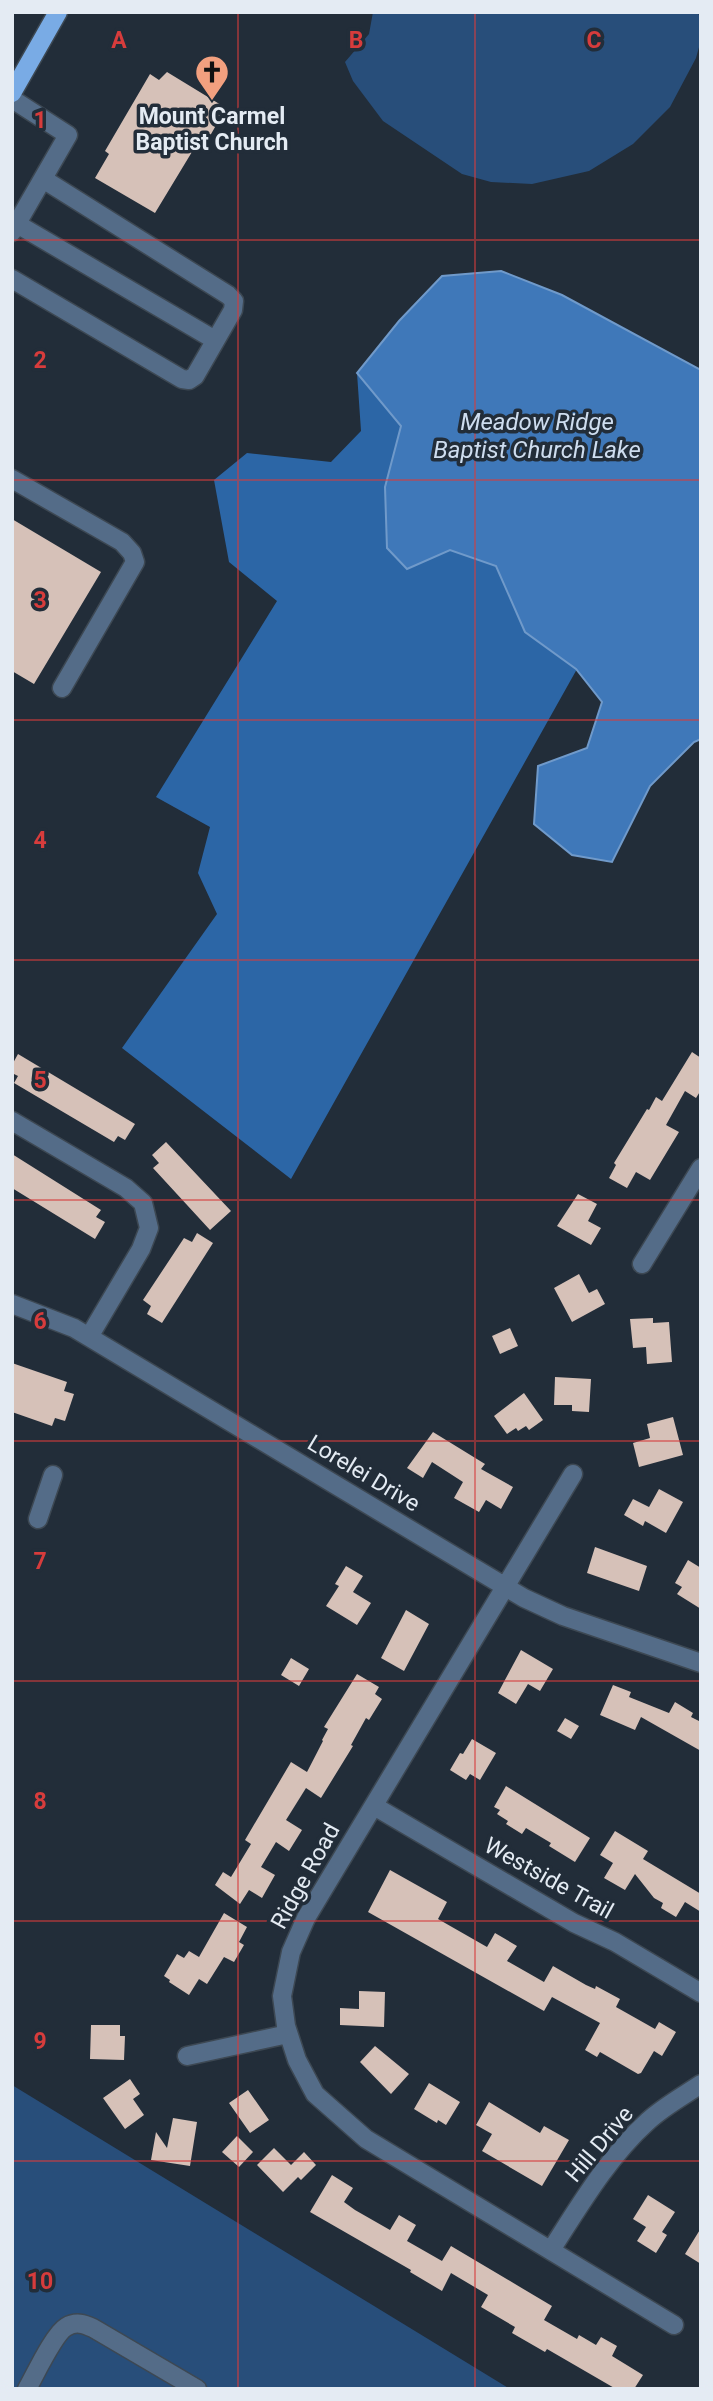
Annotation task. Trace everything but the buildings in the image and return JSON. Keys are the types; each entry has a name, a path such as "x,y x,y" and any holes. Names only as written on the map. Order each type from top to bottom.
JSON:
{"main road":[{"path":"12,93 58,12"}],"street":[{"path":"12,99 68,135 15,228 215,340"},
{"path":"12,279 182,379 189,380 195,376 233,310 234,301 228,295 43,179"},
{"path":"12,479 122,542 132,553 135,562 62,688"},
{"path":"12,1121 127,1188 143,1203 149,1228 145,1239 89,1337"},
{"path":"642,1264 701,1168"},
{"name":"Lorelei Drive","path":"12,1304 74,1328 505,1587 563,1616 701,1663"},
{"name":"Ridge Road","path":"573,1474 306,1918 291,1952 282,1996 288,2034 297,2060 315,2094 341,2119 366,2138 674,2325"},
{"path":"38,1519 53,1475"},
{"name":"Westside Trail","path":"374,1805 562,1916 615,1942 701,1993"},
{"path":"187,2056 288,2034"},
{"name":"Hill Drive","path":"551,2250 596,2180 624,2146 649,2120 701,2084"},
{"path":"27,2389 60,2332 74,2323 84,2323 197,2389"}],"shaded area":[{"path":"373,12 695,12 701,16 701,40 696,58 670,107 633,144 589,171 532,184 491,182 462,174 383,121 353,81 345,62 369,34"},
{"path":"357,373 401,426 385,487 407,569 450,550 496,566 525,632 577,669 291,1179 122,1048 217,914 198,873 210,827 156,797 277,601 229,562 214,480 247,453 331,462 361,431"},
{"path":"12,2085 510,2389 12,2389"}],"water":[{"name":"Meadow Ridge Baptist Church Lake","path":"501,271 562,295 701,370 701,739 694,742 650,786 612,862 572,855 534,824 538,766 587,748 602,702 576,669 525,632 496,566 450,550 407,569 387,548 385,487 401,426 357,373 399,321 442,276"}],"place":[{"name":"Mount Carmel Baptist Church","path":"212,102"}]}
